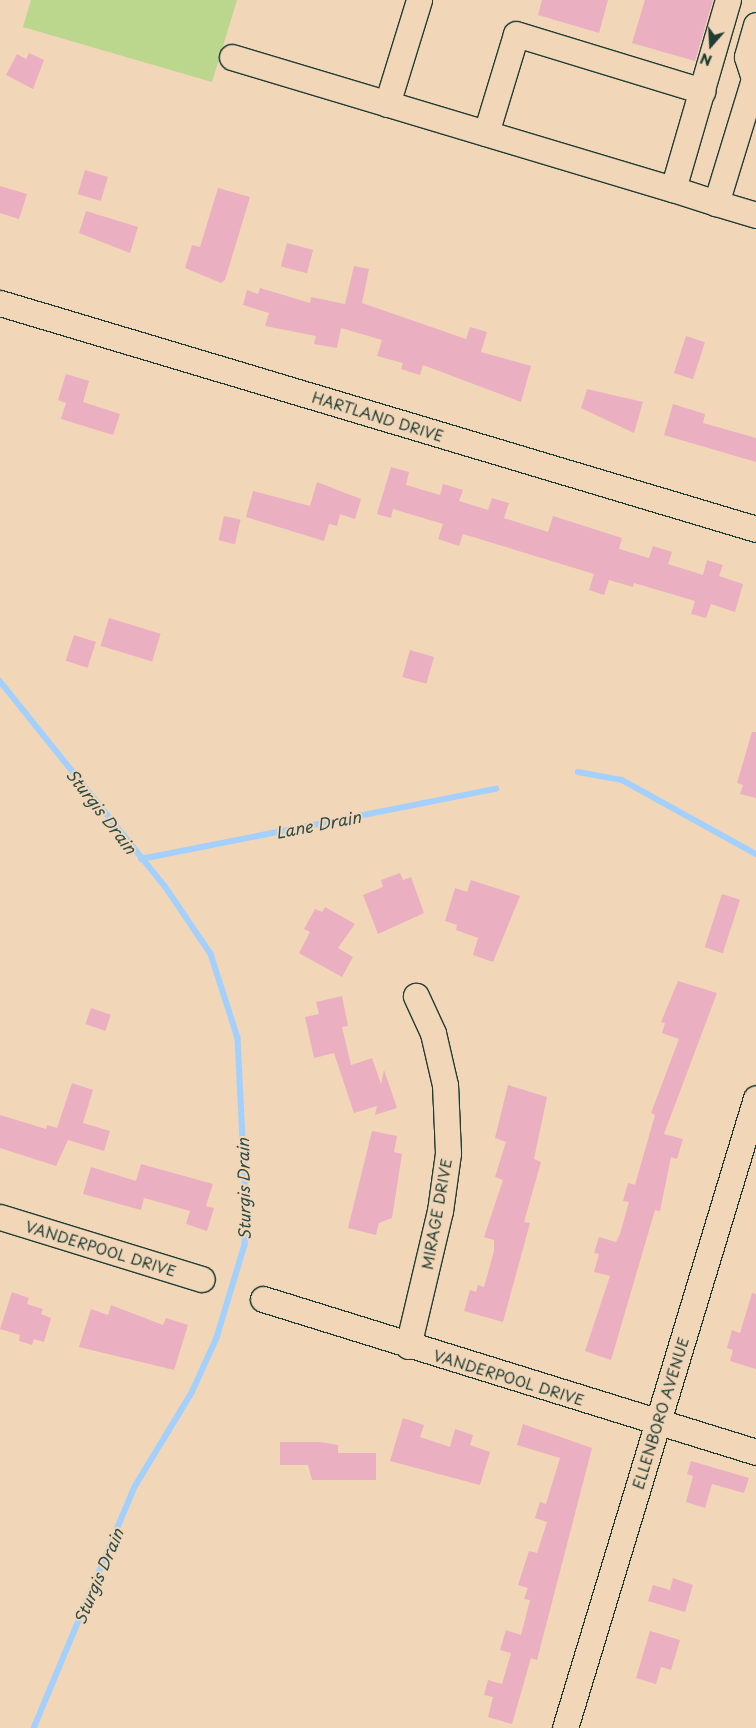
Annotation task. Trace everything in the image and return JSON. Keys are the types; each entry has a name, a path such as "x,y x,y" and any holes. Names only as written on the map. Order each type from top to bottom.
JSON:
{"street":[{"path":"387,104 419,0"},
{"path":"673,189 728,0"},
{"path":"716,203 755,80 747,57 756,25"},
{"path":"486,133 516,34 702,91"},
{"path":"232,57 756,215"},
{"name":"HARTLAND DRIVE","path":"0,303 756,529"},
{"name":"MIRAGE DRIVE","path":"408,1346 440,1210 448,1145 445,1085 432,1034 416,996"},
{"name":"ELLENBORO AVENUE","path":"565,1728 756,1098"},
{"name":"VANDERPOOL DRIVE","path":"0,1217 202,1279"},
{"name":"VANDERPOOL DRIVE","path":"263,1299 408,1346 756,1452"}],"green space":[{"path":"31,0 237,0 212,82 23,27"}],"building":[{"path":"542,0 608,0 599,33 538,15"},
{"path":"645,0 713,0 695,61 632,43"},
{"path":"29,53 44,60 33,89 6,75 17,54 26,59"},
{"path":"85,170 108,177 101,201 78,194"},
{"path":"0,186 27,194 19,219 0,213"},
{"path":"218,188 250,197 225,280 221,283 185,268 192,245 200,247"},
{"path":"86,211 138,227 130,253 79,233"},
{"path":"287,243 313,250 307,273 281,266"},
{"path":"354,266 369,269 362,303 466,339 470,327 487,332 481,352 531,366 521,402 423,365 420,375 401,369 403,363 377,356 382,340 341,328 337,348 314,344 316,336 265,326 269,313 243,305 247,290 258,294 260,288 310,303 311,297 345,304"},
{"path":"686,336 705,342 693,379 674,373"},
{"path":"66,374 89,381 83,402 120,414 113,435 61,419 66,403 58,400"},
{"path":"587,389 643,402 634,433 581,408"},
{"path":"673,404 705,414 703,423 756,438 756,462 664,435"},
{"path":"391,467 409,472 406,485 440,495 443,484 463,490 459,501 488,510 492,498 509,503 504,518 548,532 553,516 622,538 619,549 649,558 653,546 672,552 668,564 703,575 707,560 723,565 719,576 743,584 735,612 711,604 706,618 691,614 695,601 634,583 633,587 609,580 604,595 589,590 594,574 463,534 459,546 438,539 443,524 393,509 391,518 377,514"},
{"path":"317,482 361,499 355,519 340,514 337,526 329,524 324,541 246,517 253,491 310,506"},
{"path":"224,516 241,520 235,544 218,540"},
{"path":"109,618 161,634 152,662 101,646"},
{"path":"74,635 96,642 88,668 66,661"},
{"path":"410,650 434,657 426,684 402,677"},
{"path":"752,732 756,732 756,798 740,794 743,785 737,783"},
{"path":"400,873 403,880 411,877 424,913 378,934 363,895 383,887 381,880"},
{"path":"471,880 520,896 493,962 473,955 478,938 456,930 457,925 445,921 455,888 467,892"},
{"path":"722,894 740,900 723,953 705,947"},
{"path":"325,907 355,924 338,948 353,957 342,977 299,953 310,932 304,929 315,909 322,912"},
{"path":"678,981 717,993 664,1134 683,1139 677,1159 671,1157 660,1211 655,1210 611,1360 585,1351 610,1276 594,1272 599,1254 594,1253 599,1237 616,1242 620,1234 629,1202 623,1201 628,1183 635,1185 655,1115 651,1113 679,1039 662,1033 665,1023 661,1022"},
{"path":"342,996 348,1026 342,1027 351,1065 372,1058 381,1084 384,1070 397,1108 375,1115 377,1106 354,1113 334,1053 314,1058 305,1017 319,1014 316,1002"},
{"path":"91,1008 111,1015 105,1031 85,1024"},
{"path":"72,1083 93,1090 83,1123 110,1131 104,1151 68,1140 56,1166 0,1148 0,1115 46,1129 47,1125 57,1128"},
{"path":"508,1085 547,1097 534,1159 541,1162 524,1222 530,1223 503,1322 464,1311 470,1290 476,1292 478,1285 484,1287 494,1251 494,1240 484,1237 503,1180 495,1177 506,1142 495,1138"},
{"path":"372,1131 397,1136 394,1152 402,1154 392,1218 379,1223 376,1235 348,1228"},
{"path":"141,1164 213,1184 206,1206 214,1208 207,1231 186,1224 190,1211 144,1198 141,1210 83,1194 91,1167 136,1181"},
{"path":"12,1292 29,1298 27,1304 43,1309 41,1314 51,1318 44,1342 34,1339 32,1345 19,1341 20,1335 0,1329"},
{"path":"752,1293 756,1294 756,1369 730,1361 733,1350 727,1348 732,1330 740,1333"},
{"path":"111,1305 163,1325 166,1318 188,1325 174,1370 79,1347 91,1309 108,1315"},
{"path":"403,1418 424,1425 420,1437 450,1447 455,1429 473,1435 470,1445 490,1452 480,1485 390,1461"},
{"path":"523,1424 592,1448 537,1660 531,1658 512,1724 488,1717 493,1697 484,1695 488,1680 502,1684 511,1653 500,1650 506,1630 521,1635 530,1600 524,1599 528,1588 518,1585 529,1551 537,1553 547,1522 535,1518 540,1502 546,1504 560,1458 517,1445"},
{"path":"280,1442 320,1442 338,1445 338,1453 376,1453 376,1480 312,1480 308,1465 280,1465"},
{"path":"691,1461 749,1478 744,1493 712,1484 705,1508 686,1502 693,1476 687,1474"},
{"path":"673,1578 693,1585 685,1612 648,1601 653,1585 670,1590"},
{"path":"650,1631 680,1640 671,1670 661,1667 656,1684 636,1678"}],"waterway":[{"name":"Sturgis Drain","path":"0,681 165,886 211,954 238,1038 246,1202 245,1245 217,1338 192,1393 135,1487 34,1728"},
{"name":"Lane Drain","path":"578,772 622,780 756,854"},
{"name":"Lane Drain","path":"141,859 496,789"}]}
